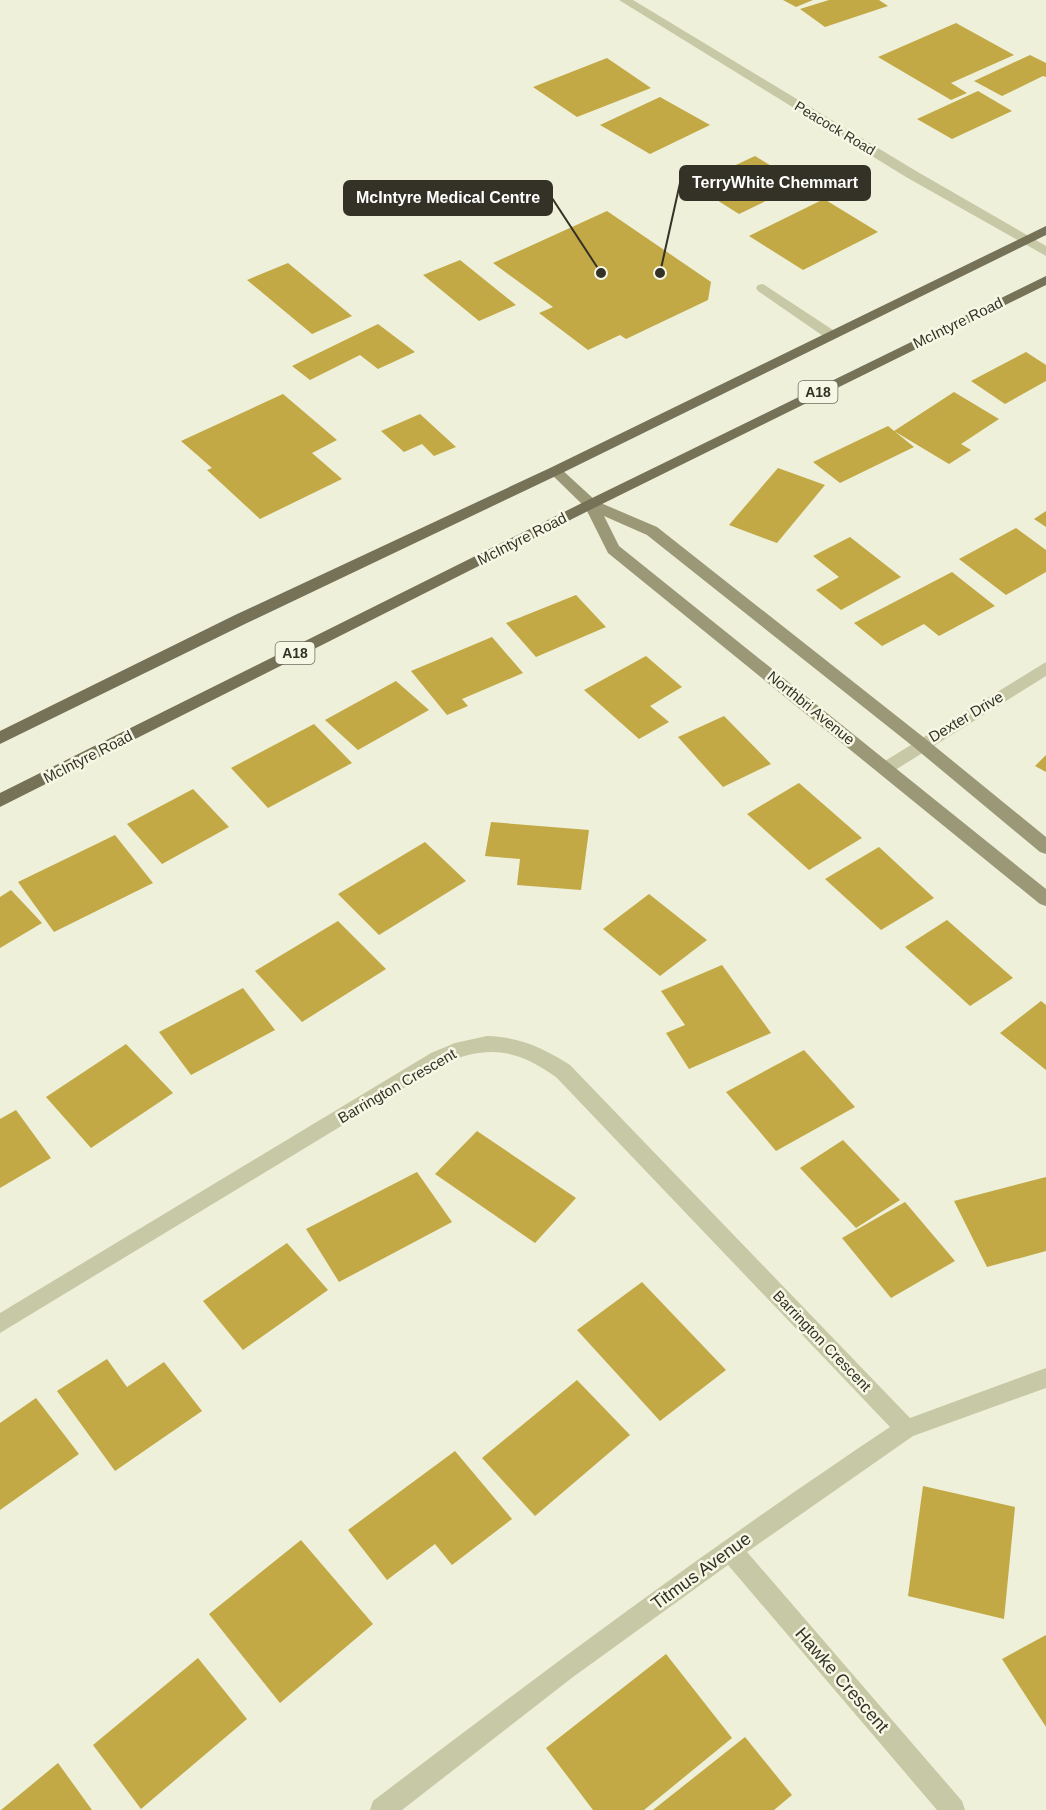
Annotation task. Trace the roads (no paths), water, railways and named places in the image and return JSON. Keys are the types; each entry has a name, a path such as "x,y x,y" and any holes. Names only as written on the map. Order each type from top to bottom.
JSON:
{"main road":[{"path":"0,738 241,619 555,471 1046,230"},
{"name":"McIntyre Road","path":"0,801 591,504 1046,280"}],"street":[{"name":"Peacock Road","path":"625,0 911,174 1046,252"},
{"path":"763,288 831,335"},
{"name":"Northbri Avenue","path":"555,471 591,504 652,531 921,744 1046,847"},
{"name":"Northbri Avenue","path":"591,504 613,549 1046,899"},
{"name":"Dexter Drive","path":"886,768 921,744 1046,668"},
{"name":"Barrington Crescent","path":"0,1324 438,1058 476,1044 518,1046 543,1056 563,1071 906,1429"},
{"name":"Titmus Avenue","path":"382,1810 565,1669 812,1492 906,1429 1046,1378"},
{"name":"Hawke Crescent","path":"730,1550 953,1810"}],"place":[{"name":"McIntyre Medical Centre","path":"601,273"},
{"name":"TerryWhite Chemmart","path":"660,273"}]}
